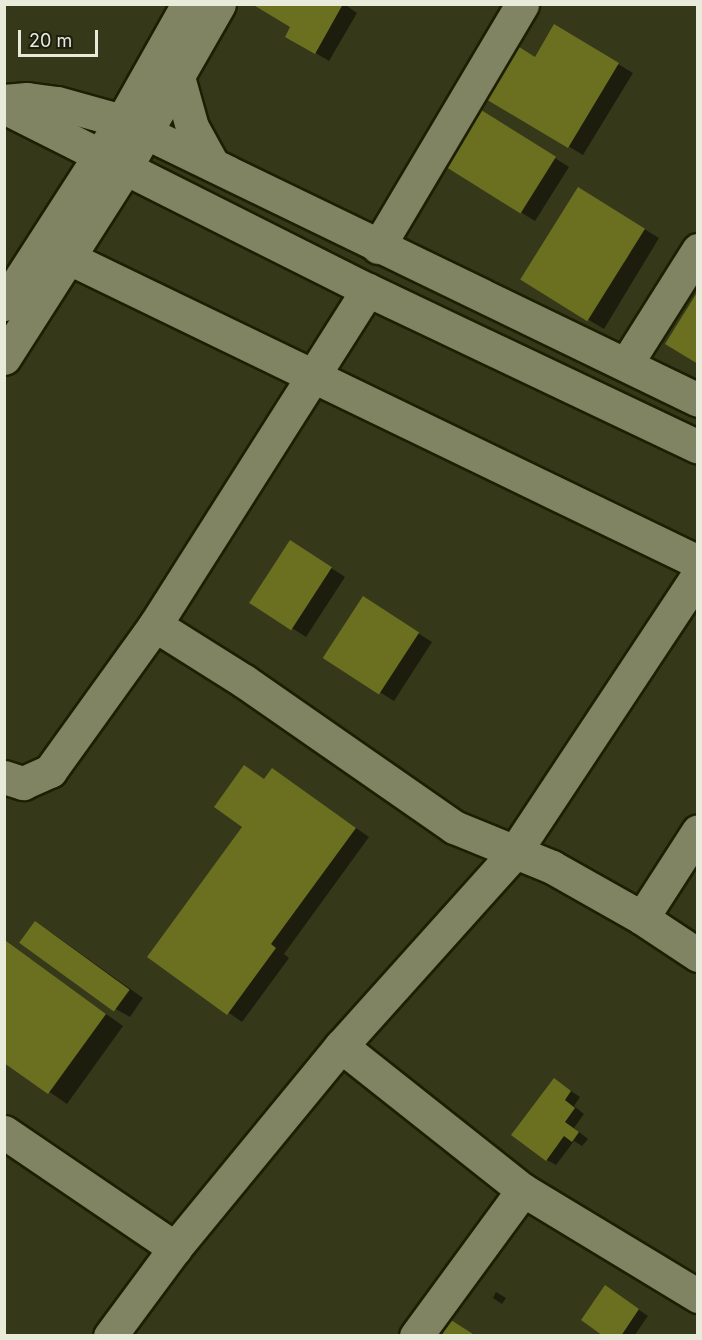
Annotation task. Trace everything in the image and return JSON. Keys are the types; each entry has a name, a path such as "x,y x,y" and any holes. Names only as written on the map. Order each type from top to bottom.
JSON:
{"street":[{"path":"4,358 69,258 112,163 134,126 188,4"},
{"path":"134,126 178,77 219,4"},
{"path":"378,247 522,4"},
{"path":"178,77 192,127 213,165"},
{"path":"4,101 27,99 57,103 134,126 378,247 698,400"},
{"path":"4,107 368,290 698,447"},
{"path":"4,304 112,163"},
{"path":"626,364 698,250"},
{"path":"69,258 698,562"},
{"path":"4,777 23,783 50,771 155,625 368,290"},
{"path":"110,1335 175,1248 341,1046 514,853 698,575"},
{"path":"155,625 244,681 454,827 552,867 642,918 698,956"},
{"path":"642,918 698,831"},
{"path":"341,1046 524,1190 698,1296"},
{"path":"4,1132 175,1248"},
{"path":"416,1335 524,1190"}],"building":[{"path":"252,4 343,4 315,54 285,37 290,27"},
{"path":"554,24 619,63 568,148 484,98 516,45 535,57"},
{"path":"478,108 556,157 521,214 442,165"},
{"path":"578,187 645,229 587,321 520,279"},
{"path":"698,291 698,364 665,344"},
{"path":"290,540 332,567 291,630 249,603"},
{"path":"363,596 419,632 379,695 323,658"},
{"path":"244,765 264,779 272,768 356,828 271,944 276,948 227,1015 147,957 242,827 214,807"},
{"path":"35,921 130,990 114,1012 19,943"},
{"path":"6,941 106,1014 48,1094 4,1063"},
{"path":"554,1078 571,1091 565,1100 575,1108 565,1122 579,1132 572,1142 564,1136 546,1161 511,1135"},
{"path":"605,1285 639,1309 621,1336 603,1336 581,1320"},
{"path":"451,1320 476,1336 441,1336"}]}
